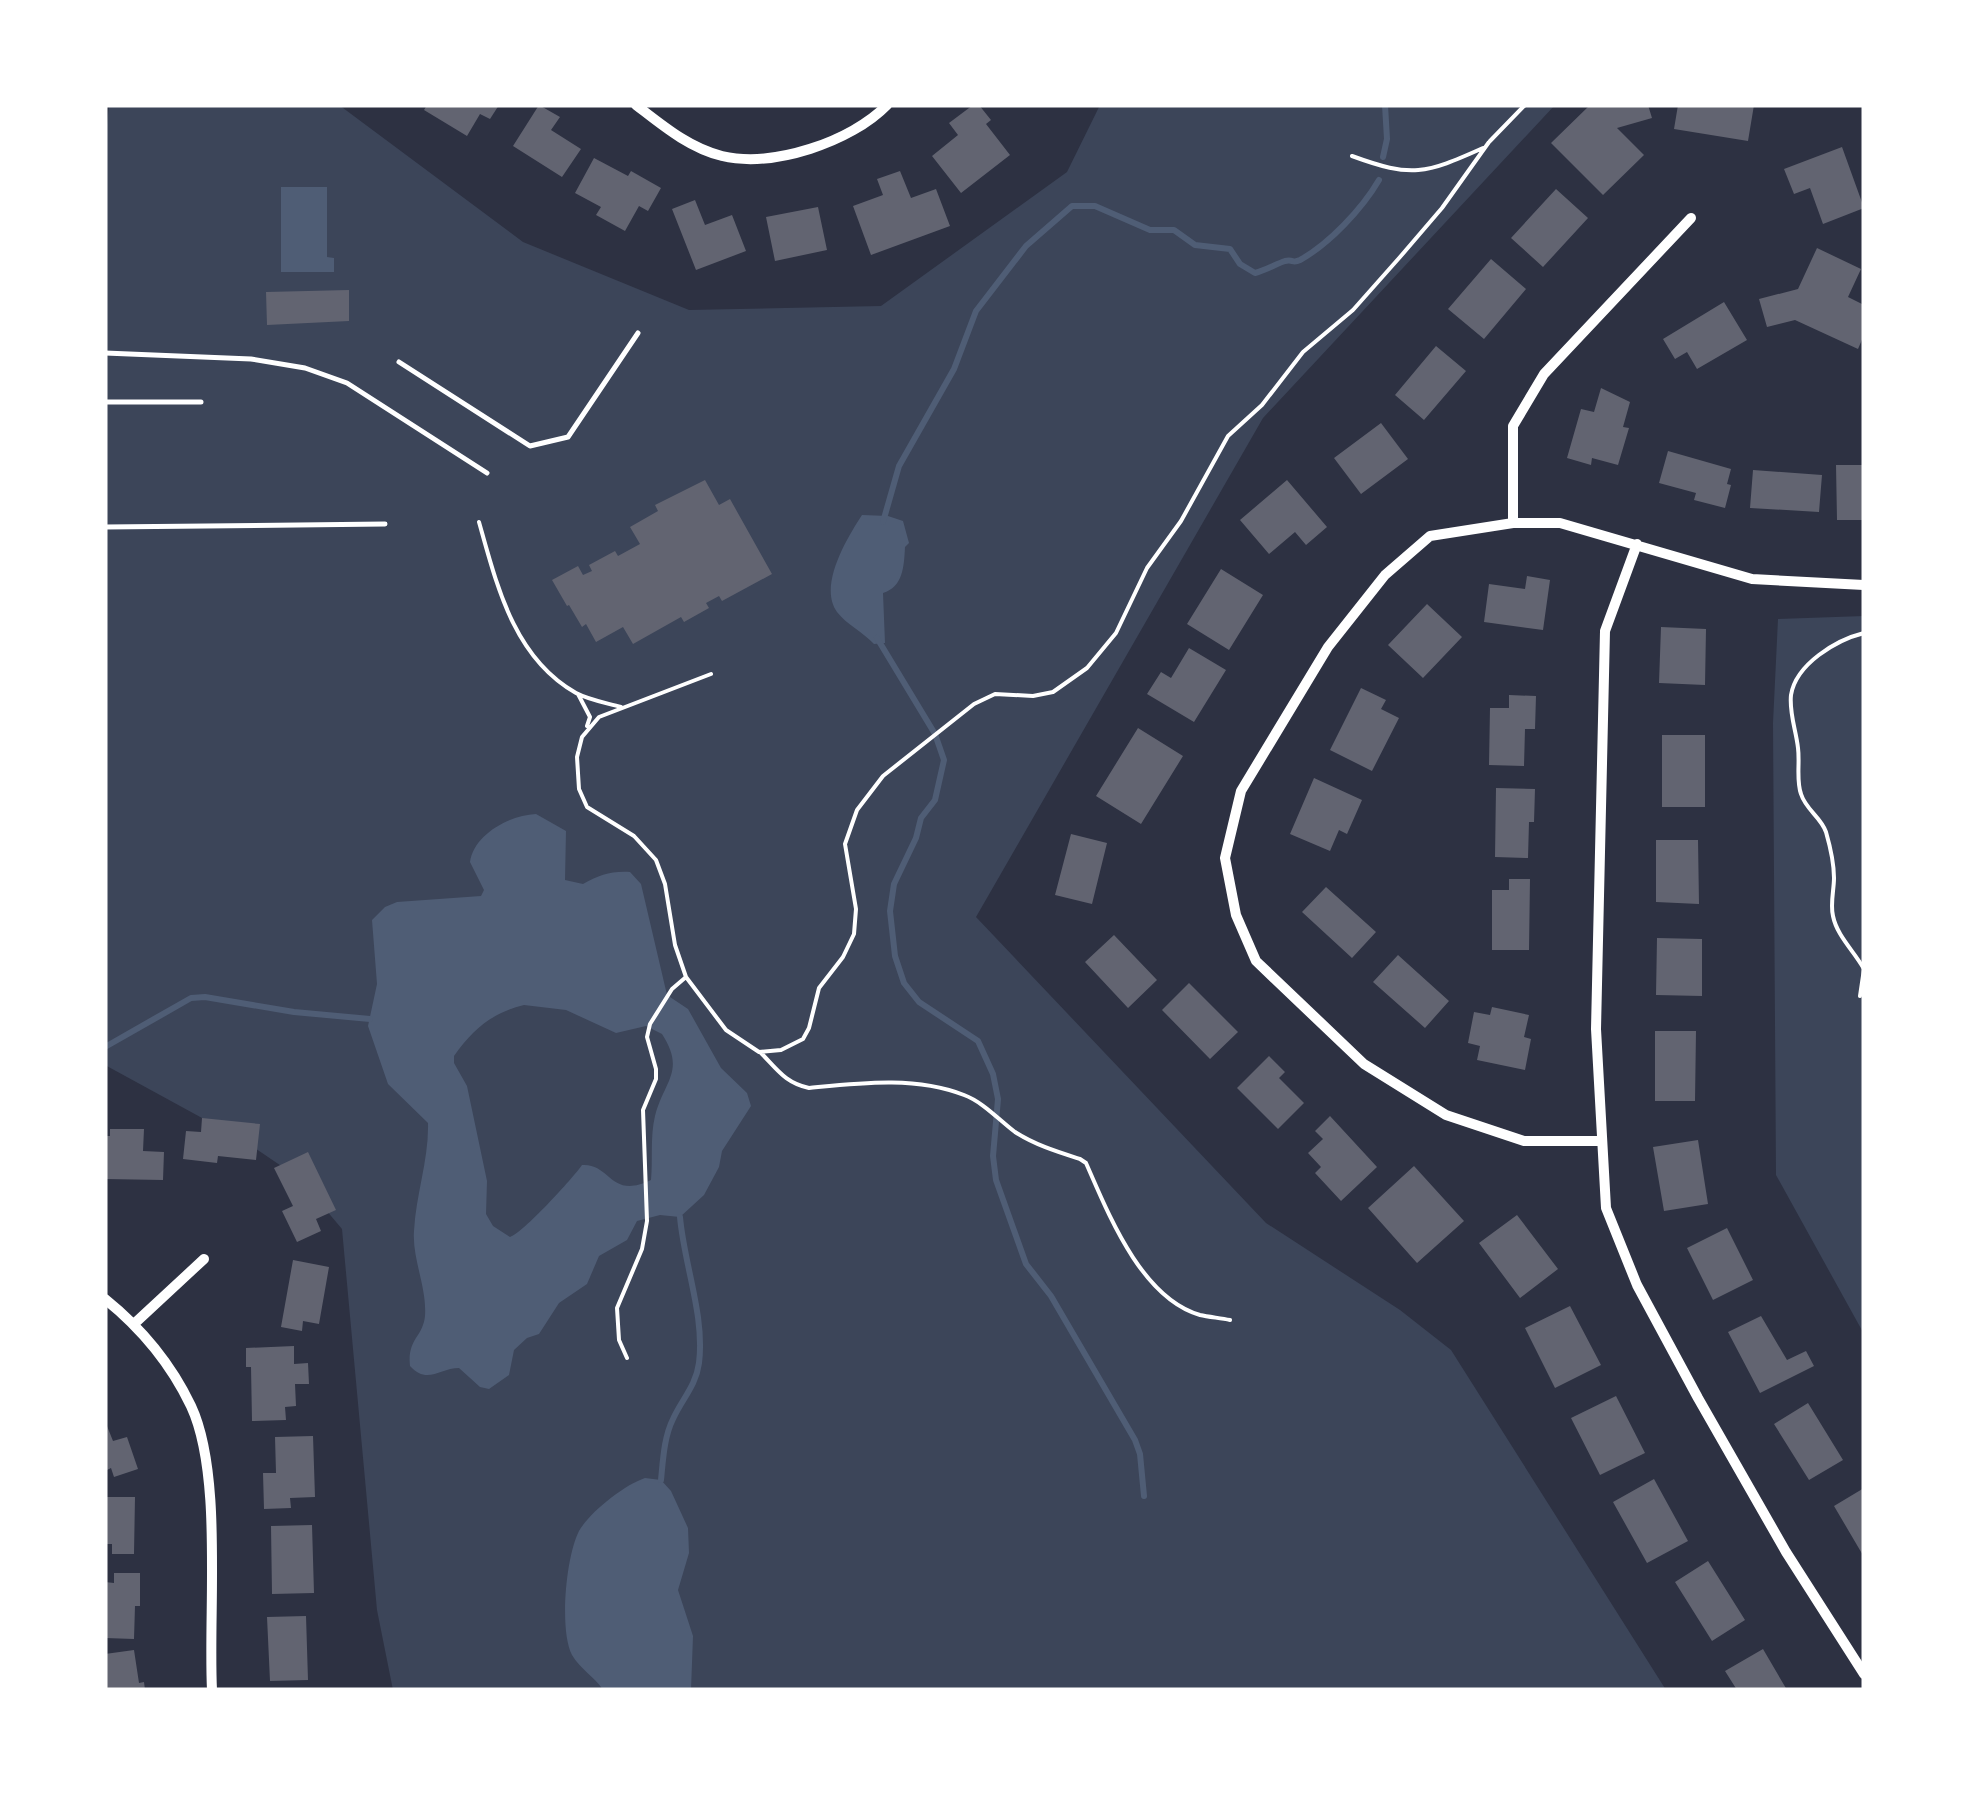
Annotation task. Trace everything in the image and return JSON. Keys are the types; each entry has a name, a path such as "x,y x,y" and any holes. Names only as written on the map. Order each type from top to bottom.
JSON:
{"street":[{"path":"636,105 686,142 724,157 771,157 831,144 887,105"},
{"path":"1514,524 1514,426 1544,374 1691,218"},
{"path":"1601,1141 1524,1141 1446,1115 1364,1064 1256,961 1236,915 1225,858 1241,791 1328,647 1385,575 1430,536 1514,524 1560,524 1752,578 1864,585"},
{"path":"1637,544 1605,631 1596,1029 1606,1208 1637,1285 1786,1552 1864,1674"},
{"path":"134,1323 204,1258"},
{"path":"105,1299 134,1323 166,1363 192,1408 207,1464 212,1690"}],"lane":[{"path":"399,362 530,446 568,437 638,334"},
{"path":"105,353 251,359 305,368 347,383 486,472"},
{"path":"105,402 200,402"},
{"path":"105,527 385,524"}],"path":[{"path":"759,1052 792,1046 803,1039 819,988 843,957 854,934 856,909 845,858 848,828 856,810 883,776 974,704 995,694 1033,696 1053,692 1086,668 1116,633 1147,568 1182,521 1228,436 1262,405 1304,352 1353,310 1400,258 1489,142 1525,105"},
{"path":"1352,156 1392,171 1410,172 1452,162 1489,142"},
{"path":"478,522 501,602 539,666 578,694 622,707"},
{"path":"1860,996 1864,969 1838,932 1832,914 1834,872 1826,834 1799,790 1791,694 1810,662 1824,651 1864,633"},
{"path":"587,727 599,716 711,674"},
{"path":"578,694 590,717 577,757 578,789 587,806 634,836 656,860 686,976 726,1030 759,1052 779,1076 798,1086 884,1081 942,1088 969,1096 1016,1132 1086,1163 1118,1236 1153,1281 1174,1301 1197,1314 1230,1320"},
{"path":"627,1358 619,1340 617,1308 642,1249 647,1221 643,1110 656,1079 648,1031 672,989 686,976"}],"shaded area":[{"path":"109,105 339,105 523,242 689,310 881,306 1067,172 1100,105 1555,105 1263,418 976,917 1266,1223 1400,1310 1451,1350 1666,1690 393,1690 377,1610 342,1229 299,1178 246,1142 105,1065 105,144"},
{"path":"281,187 327,187 327,257 334,258 334,272 281,272"},
{"path":"862,515 903,521 909,543 898,581 883,593 885,643 874,644 837,612 832,601 837,562"},
{"path":"1864,616 1864,1334 1776,1175 1773,723 1778,619"},
{"path":"536,814 566,831 565,880 583,884 605,874 630,872 641,884 667,995 688,1009 721,1068 747,1093 751,1106 722,1151 719,1167 704,1195 680,1217 660,1215 637,1221 627,1240 599,1256 587,1284 559,1303 539,1334 527,1338 514,1350 509,1375 489,1389 480,1387 459,1368 428,1375 410,1366 411,1350 425,1316 414,1231 428,1123 388,1084 368,1026 377,984 372,920 397,902 481,896 484,890 470,862 478,843 505,822","holes":["524,1005 566,1010 616,1033 646,1026 662,1034 669,1047 673,1067 653,1124 651,1180 627,1186 599,1169 582,1165 536,1216 510,1237 493,1226 486,1214 487,1181 467,1086 454,1056 476,1030 502,1013"]},
{"path":"645,1478 661,1480 671,1491 688,1528 689,1553 678,1590 693,1636 691,1690 603,1690 575,1660 568,1644 566,1593 579,1531 608,1500"}],"building":[{"path":"427,105 499,105 490,119 480,114 467,136 424,110"},
{"path":"539,105 560,117 551,130 581,149 562,177 513,146"},
{"path":"973,105 979,105 991,120 986,124 1010,155 961,193 932,156 958,135 949,123"},
{"path":"1590,105 1648,105 1652,118 1617,128 1644,155 1603,195 1551,143"},
{"path":"1678,105 1754,105 1748,141 1674,129"},
{"path":"1842,147 1864,208 1823,224 1810,188 1794,194 1784,169"},
{"path":"594,158 628,176 631,171 661,188 648,211 639,206 625,231 596,215 601,207 575,193"},
{"path":"900,171 911,198 936,189 950,226 871,255 853,206 883,195 877,179"},
{"path":"1556,189 1588,218 1543,267 1511,238"},
{"path":"695,200 705,225 732,215 746,251 696,270 672,209"},
{"path":"818,207 827,250 775,261 766,217"},
{"path":"1817,248 1861,269 1848,297 1864,305 1864,335 1858,349 1795,320 1767,327 1759,299 1798,289"},
{"path":"1491,259 1526,289 1484,339 1448,309"},
{"path":"349,290 349,321 267,325 266,292"},
{"path":"1724,302 1747,340 1697,369 1687,352 1675,359 1663,339"},
{"path":"1436,346 1466,371 1424,420 1395,395"},
{"path":"1601,388 1630,402 1623,427 1629,428 1618,465 1592,458 1591,465 1567,458 1581,409 1594,412"},
{"path":"1381,423 1408,459 1361,494 1334,458"},
{"path":"1668,451 1731,469 1725,508 1694,500 1696,493 1659,483"},
{"path":"1836,465 1864,465 1864,520 1837,520"},
{"path":"1753,470 1822,475 1819,512 1750,508"},
{"path":"705,480 719,505 730,499 772,574 722,601 719,596 706,603 709,608 684,622 681,617 633,644 623,627 596,642 552,580 578,566 583,575 592,571 589,565 615,551 618,556 640,544 630,527 658,511 655,505"},
{"path":"1287,480 1327,527 1306,545 1295,532 1269,554 1240,520"},
{"path":"1221,569 1263,595 1229,650 1187,624"},
{"path":"1527,576 1550,580 1543,630 1484,622 1489,584 1525,589"},
{"path":"1427,604 1462,637 1423,678 1388,645"},
{"path":"1661,627 1706,629 1705,685 1659,683"},
{"path":"1189,648 1226,670 1194,722 1147,694 1161,672 1171,678"},
{"path":"1361,688 1386,700 1381,709 1399,718 1372,771 1330,750"},
{"path":"1509,695 1536,696 1535,729 1525,729 1524,766 1489,765 1490,708 1509,708"},
{"path":"1138,728 1183,756 1141,824 1096,796"},
{"path":"1662,735 1705,735 1705,807 1662,807"},
{"path":"1314,778 1362,800 1347,834 1339,830 1330,851 1290,834"},
{"path":"1496,788 1535,789 1528,858 1495,857"},
{"path":"1071,834 1107,843 1092,904 1055,895"},
{"path":"1656,840 1698,840 1699,904 1656,902"},
{"path":"1509,879 1530,879 1529,950 1492,950 1492,890 1509,890"},
{"path":"1326,887 1376,932 1352,958 1302,912"},
{"path":"1114,935 1157,980 1128,1008 1085,962"},
{"path":"1657,938 1702,939 1702,996 1656,995"},
{"path":"1398,955 1449,1001 1425,1028 1373,982"},
{"path":"1189,983 1238,1032 1210,1059 1162,1010"},
{"path":"1492,1007 1529,1015 1524,1037 1531,1039 1525,1070 1477,1060 1480,1046 1468,1043 1474,1012 1490,1015"},
{"path":"1655,1031 1696,1031 1695,1101 1655,1101"},
{"path":"1269,1056 1285,1072 1279,1078 1304,1103 1278,1129 1237,1088"},
{"path":"1330,1116 1377,1167 1341,1201 1315,1173 1321,1167 1308,1153 1323,1139 1315,1131"},
{"path":"202,1118 260,1124 256,1160 218,1156 217,1163 183,1159 186,1131 201,1132"},
{"path":"110,1129 144,1129 143,1151 164,1152 163,1180 105,1179 105,1136 110,1136"},
{"path":"1698,1140 1708,1204 1664,1211 1653,1147"},
{"path":"308,1152 336,1210 316,1219 321,1231 297,1242 282,1211 293,1206 274,1168"},
{"path":"1414,1166 1464,1221 1417,1263 1368,1208"},
{"path":"1517,1215 1558,1269 1520,1298 1479,1243"},
{"path":"1727,1228 1753,1280 1713,1300 1687,1248"},
{"path":"293,1260 329,1267 319,1324 303,1321 302,1331 281,1327"},
{"path":"1570,1306 1601,1365 1555,1388 1525,1328"},
{"path":"1761,1316 1787,1360 1806,1351 1814,1366 1760,1393 1728,1332"},
{"path":"294,1346 294,1364 308,1363 309,1384 295,1384 296,1406 285,1407 286,1420 252,1421 251,1367 246,1367 246,1348"},
{"path":"1616,1396 1645,1453 1600,1475 1571,1418"},
{"path":"1808,1403 1843,1460 1809,1480 1774,1424"},
{"path":"105,1421 113,1441 127,1437 138,1469 114,1477 111,1468 105,1471"},
{"path":"313,1436 315,1497 290,1498 291,1508 264,1509 263,1473 276,1473 275,1437"},
{"path":"1654,1479 1688,1541 1647,1563 1613,1502"},
{"path":"1864,1488 1864,1557 1834,1506"},
{"path":"105,1497 135,1497 134,1554 112,1554 112,1544 105,1544"},
{"path":"312,1525 314,1593 272,1594 271,1526"},
{"path":"1708,1561 1745,1620 1712,1641 1675,1582"},
{"path":"114,1573 140,1573 134,1639 105,1638 105,1582 114,1583"},
{"path":"306,1616 308,1680 270,1681 267,1617"},
{"path":"1763,1649 1787,1690 1737,1690 1725,1671"},
{"path":"134,1650 139,1683 144,1682 145,1690 105,1690 105,1654"}],"waterway":[{"path":"1383,157 1387,139 1385,105"},
{"path":"883,522 899,466 954,369 976,311 1026,246 1072,206 1095,206 1150,230 1174,230 1195,245 1230,249 1240,264 1255,273 1285,261 1297,261 1322,245 1354,214 1379,180"},
{"path":"877,638 935,734 944,760 935,800 921,818 894,884 890,911 895,956 904,983 919,1002 978,1041 993,1074 998,1099 993,1156 996,1180 1026,1264 1051,1296 1135,1440 1144,1496"},
{"path":"105,1047 191,998 370,1019"},
{"path":"661,1480 670,1426 692,1386 699,1363 697,1309 680,1217"}]}
